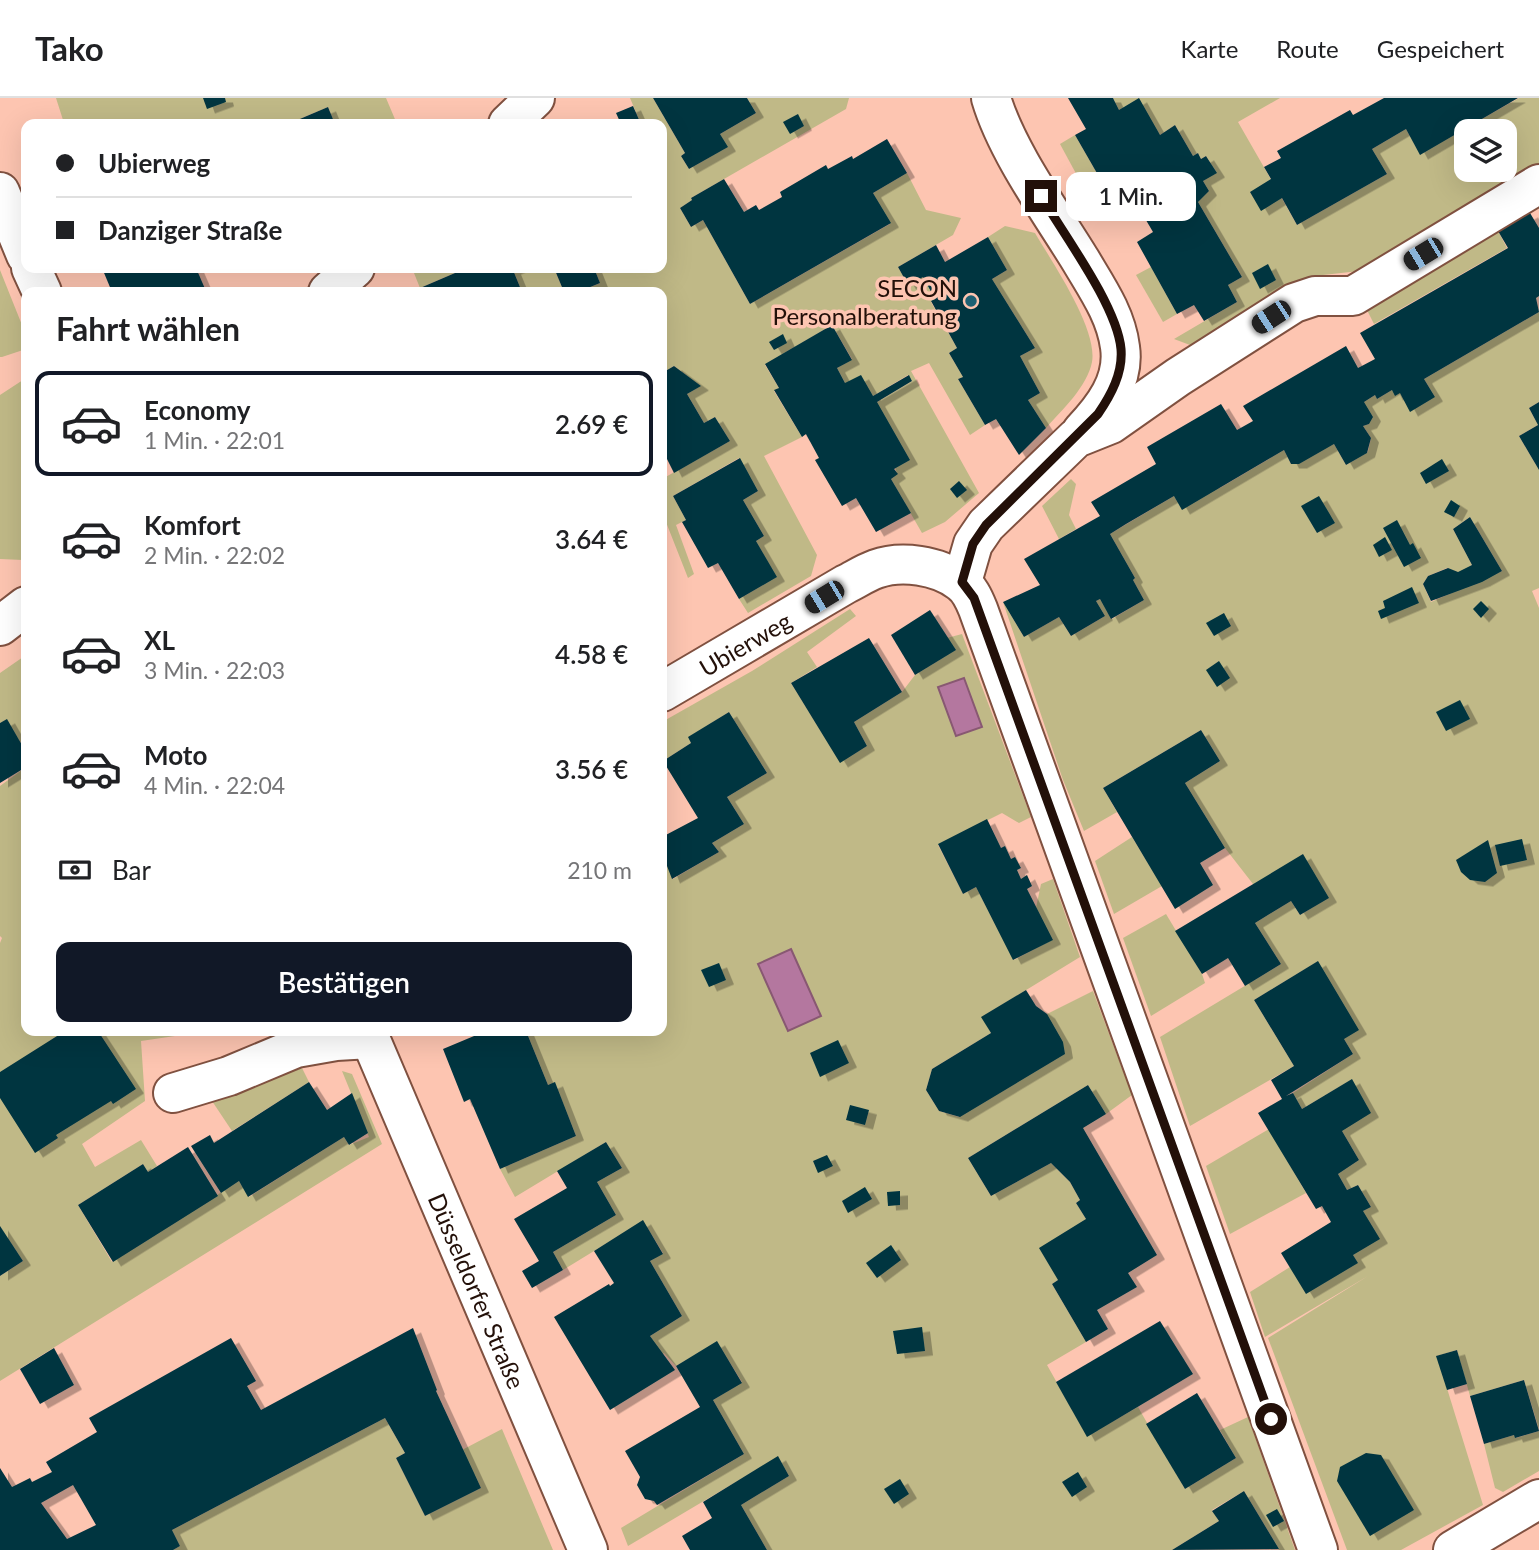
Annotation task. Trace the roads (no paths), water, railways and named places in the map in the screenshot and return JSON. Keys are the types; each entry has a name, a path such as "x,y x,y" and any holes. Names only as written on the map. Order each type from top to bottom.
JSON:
{"street":[{"path":"513,119 535,98"},
{"path":"991,98 1008,140 1100,293 1114,322 1121,349 1119,372 1111,396 1076,438 986,525 973,544 962,582 974,598 1318,1550"},
{"path":"1076,438 1111,424 1178,377 1294,303 1315,296 1353,296 1539,184"},
{"path":"0,192 21,243"},
{"path":"334,287 349,273"},
{"name":"Ubierweg","path":"667,689 876,569 898,565 917,566 934,569 962,582"},
{"path":"0,626 21,610"},
{"path":"173,1093 229,1076 296,1048 363,1036"},
{"name":"Düsseldorfer Straße","path":"368,1036 588,1550"},
{"path":"1453,1550 1539,1499"}],"place":[{"name":"SECON Personalberatung","path":"971,301"}]}
